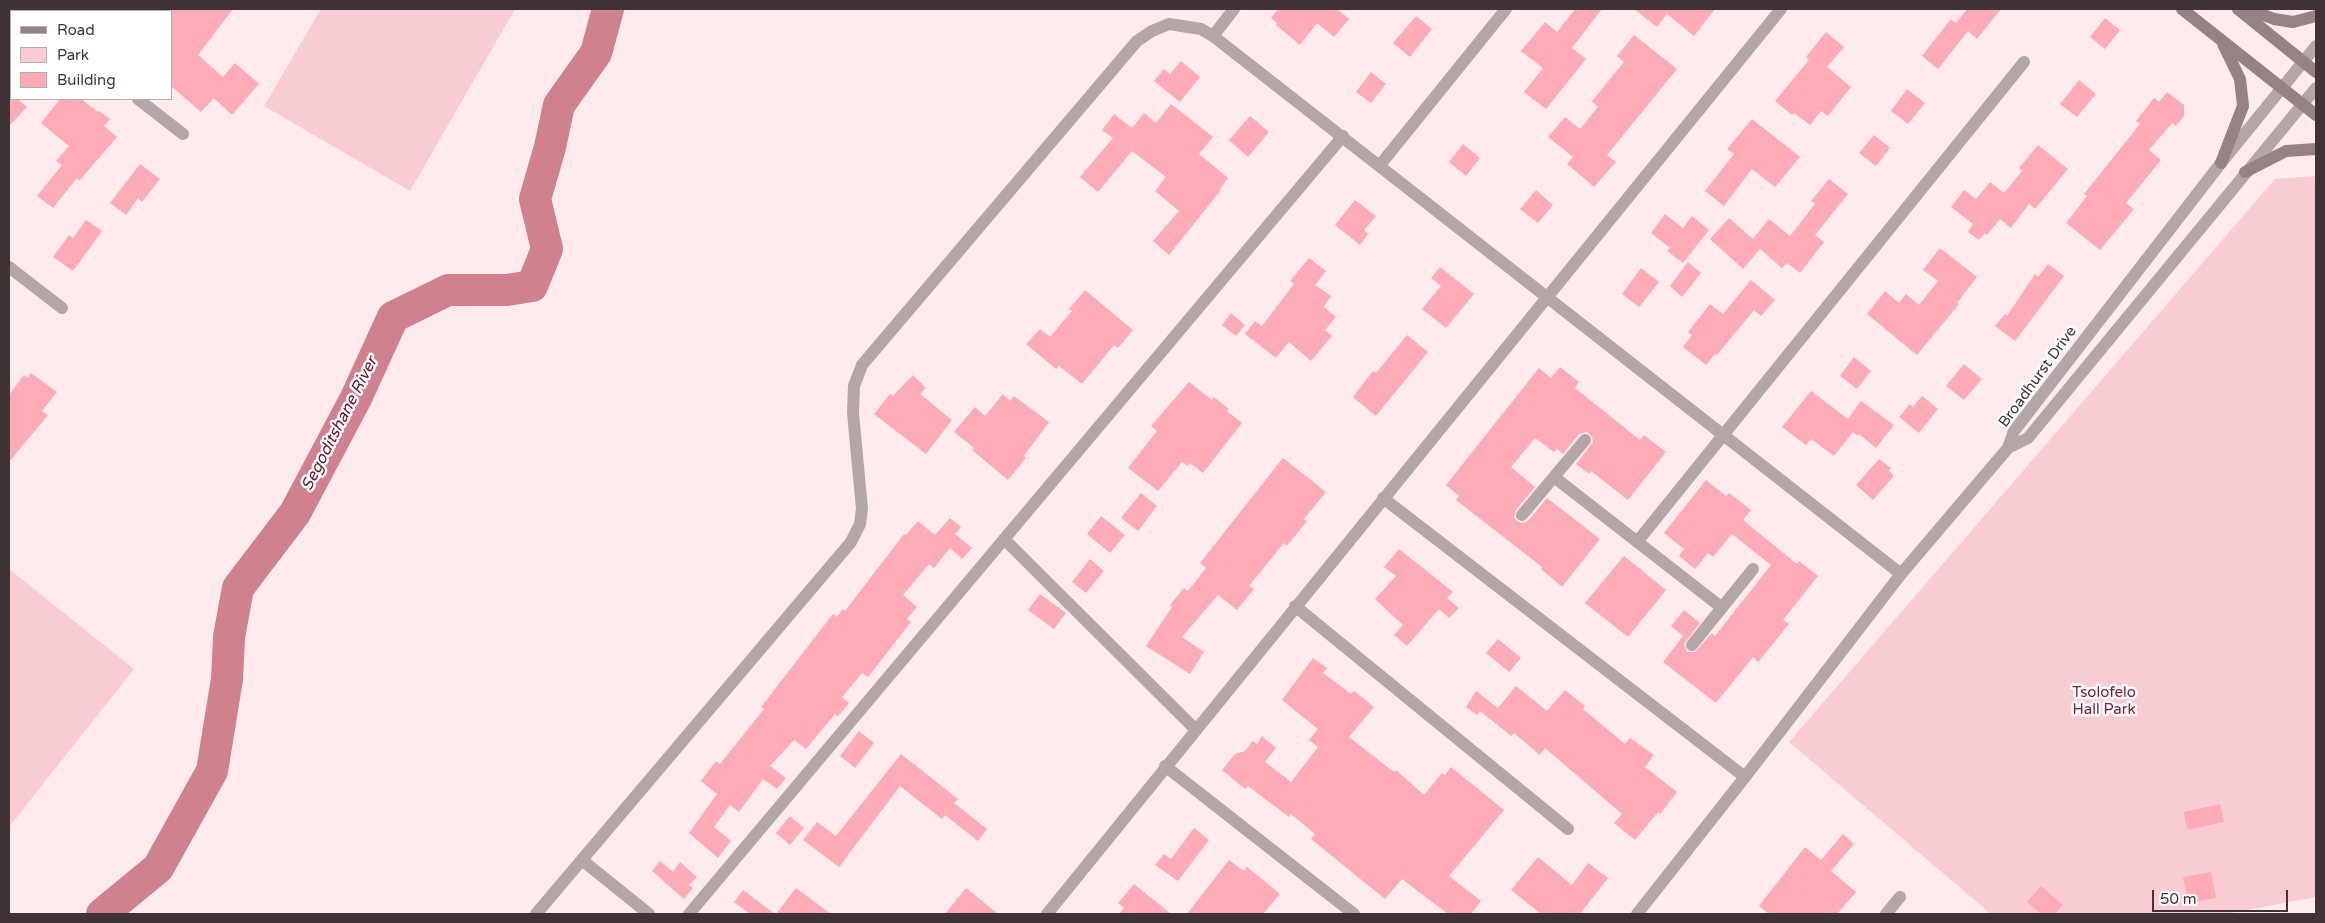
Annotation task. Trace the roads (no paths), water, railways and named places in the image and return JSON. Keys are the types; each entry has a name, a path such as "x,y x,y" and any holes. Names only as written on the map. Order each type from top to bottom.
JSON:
{"main road":[{"path":"2182,9 2316,115"},
{"path":"2238,9 2316,72"},
{"path":"2248,9 2274,19 2293,22 2316,16"},
{"path":"2221,163 2241,114 2243,100 2240,78 2222,41"},
{"path":"2245,172 2286,151 2316,148"}],"street":[{"path":"1213,36 1234,9"},
{"path":"1380,165 1506,9"},
{"path":"1047,914 1195,729 1781,9"},
{"path":"536,914 851,542 860,524 862,509 853,413 854,386 862,365 1137,41 1152,31 1169,24 1201,29 1213,36 1901,574"},
{"name":"Broadhurst Drive","path":"2008,448 2014,431 2221,163 2316,46"},
{"path":"1637,542 2024,62"},
{"name":"Broadhurst Drive","path":"2008,448 2028,438 2316,88"},
{"path":"139,100 183,134"},
{"path":"689,914 1343,136"},
{"path":"9,267 62,308"},
{"path":"1522,515 1585,440"},
{"path":"1637,914 1901,574 2008,448"},
{"path":"1554,477 1721,608"},
{"path":"1383,498 1745,777"},
{"path":"1004,539 1195,729"},
{"path":"1692,644 1753,569"},
{"path":"1295,606 1568,829"},
{"path":"1165,766 1354,914"},
{"path":"582,860 649,914"},
{"path":"1886,914 1900,897"}],"waterway":[{"name":"Segoditshane River","path":"102,914 158,868 212,771 227,679 229,637 238,588 295,513 356,398 393,317 448,290 507,290 532,286 547,249 535,199 550,147 559,105 596,53 608,9"}],"park label":[{"name":"Tsolofelo Hall Park","path":"2104,702"}]}
